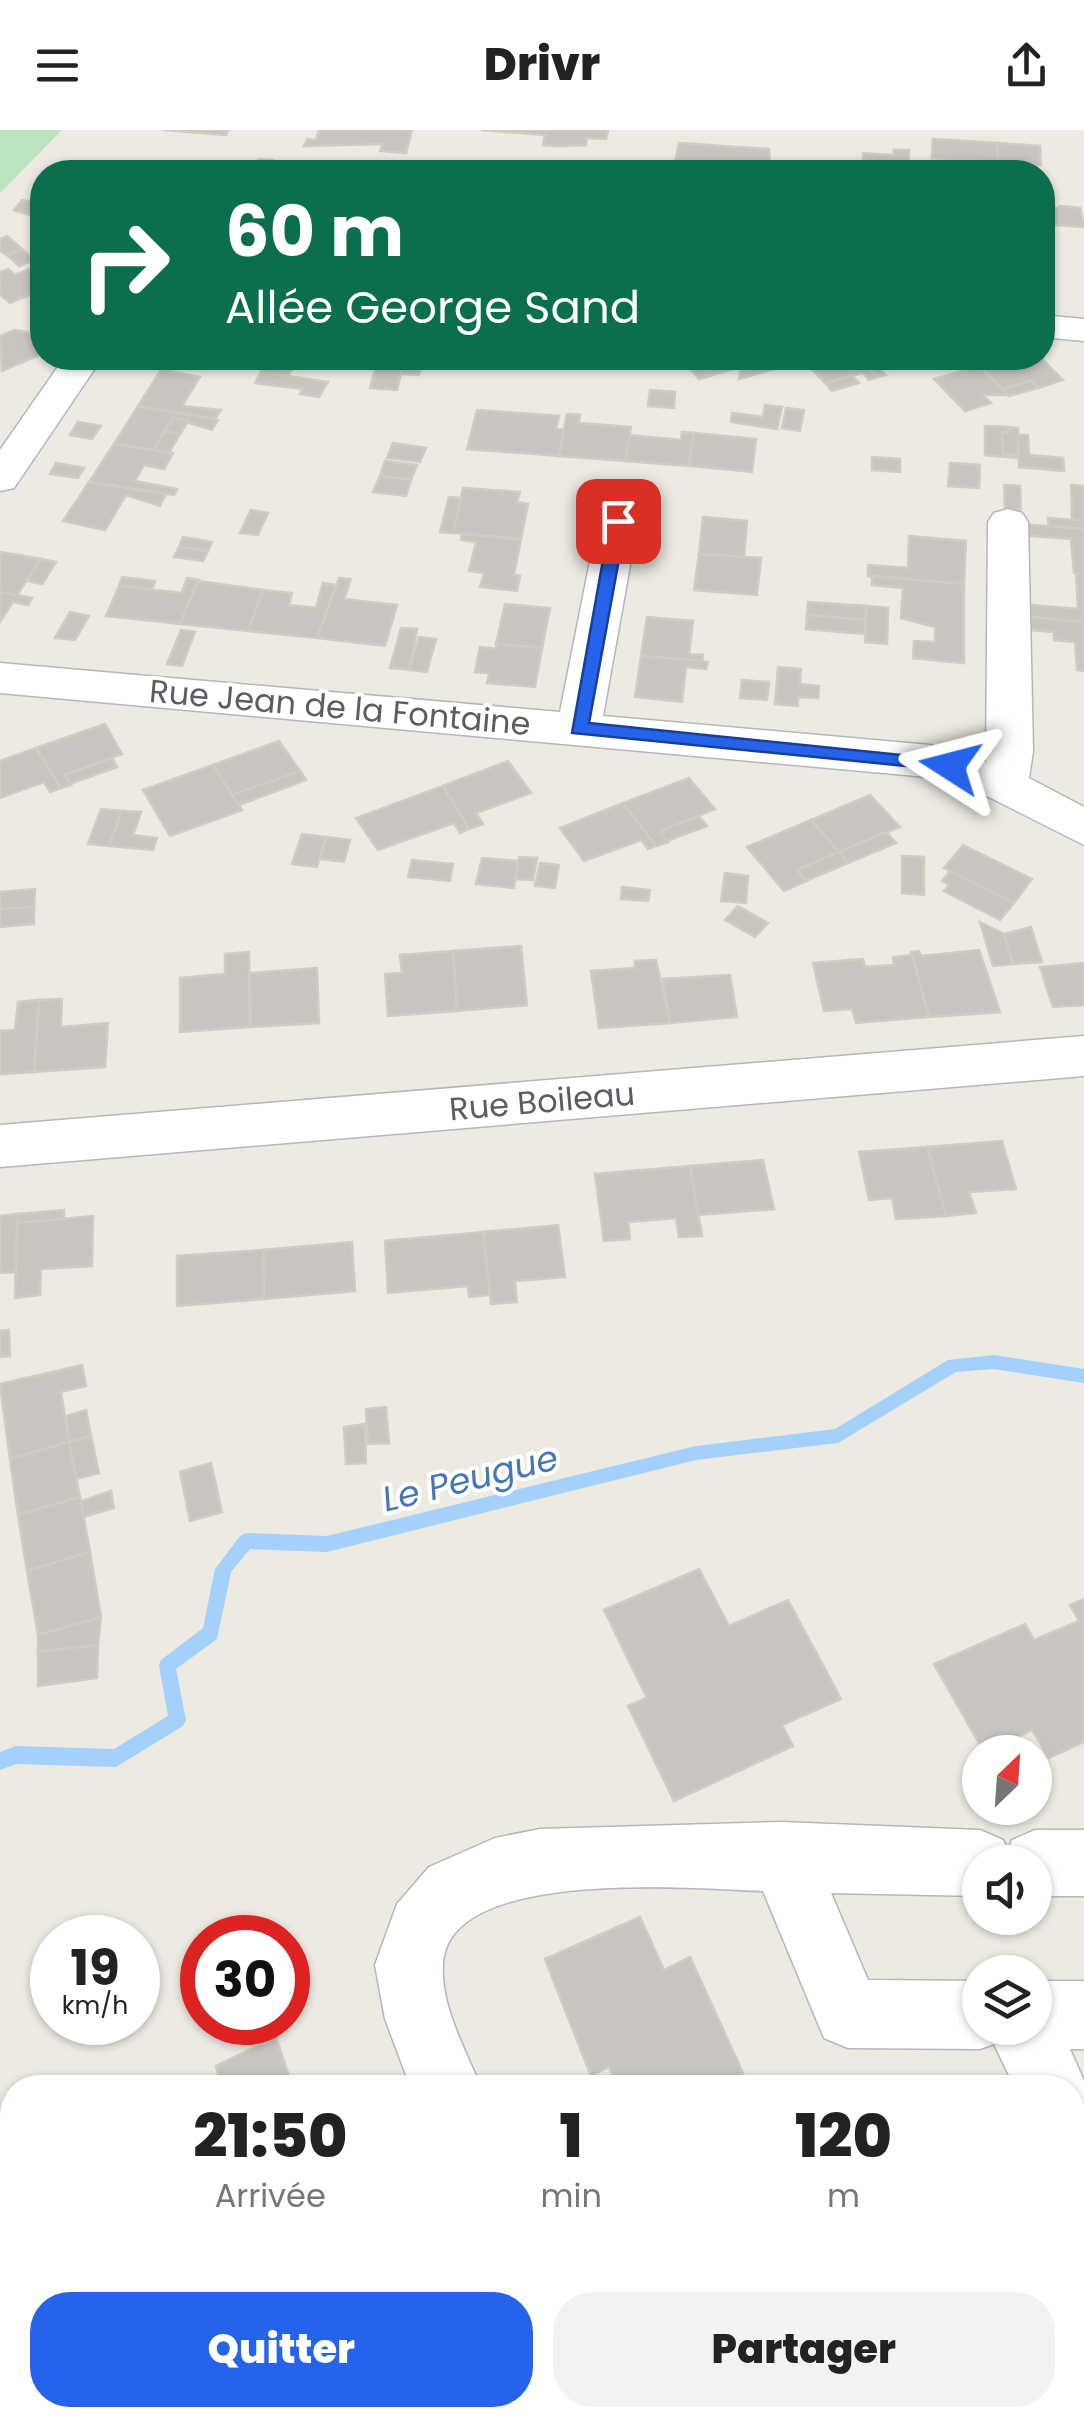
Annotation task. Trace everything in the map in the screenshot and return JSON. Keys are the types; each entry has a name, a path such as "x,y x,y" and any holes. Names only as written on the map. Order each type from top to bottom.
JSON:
{"street":[{"path":"1055,327 1084,330"},
{"path":"0,479 76,370"},
{"path":"579,728 618,521"},
{"path":"1005,785 1010,751 1008,522"},
{"name":"Rue Jean de la Fontaine","path":"0,678 930,761 1005,785 1084,828"},
{"name":"Rue Boileau","path":"0,1146 1084,1056"},
{"path":"441,2075 412,1998 409,1952 430,1910 471,1880 517,1867 586,1858 781,1854 874,1863 962,1863"},
{"path":"781,1854 848,2014 962,2015"},
{"path":"1052,1863 1084,1863"},
{"path":"1052,2015 1084,2015"},
{"path":"1030,2045 1046,2075"}],"green space":[{"path":"0,130 62,130 30,160 0,193"}],"building":[{"path":"164,130 228,130 226,135"},
{"path":"319,130 412,130 406,153 380,151 383,144 304,146 307,139 316,140"},
{"path":"481,130 608,130 606,139 587,138 586,145 557,146 543,145 545,135"},
{"path":"933,139 997,143 998,160 932,158"},
{"path":"679,143 769,149 769,160 675,160"},
{"path":"997,143 1040,146 1041,160 998,160"},
{"path":"894,150 909,150 909,160 863,160 863,153 894,155"},
{"path":"22,200 30,202 30,215 14,210"},
{"path":"1060,206 1080,208 1084,227 1059,225"},
{"path":"1055,208 1060,208 1059,225 1055,225"},
{"path":"7,236 22,249 7,255 0,251 0,239"},
{"path":"22,249 30,262 19,266 7,255"},
{"path":"8,269 15,275 30,269 30,295 10,303 0,294 0,273"},
{"path":"15,330 27,332 30,359 2,371 0,336"},
{"path":"161,370 200,377 182,406 221,410 215,419 138,406"},
{"path":"262,370 292,370 288,376"},
{"path":"375,370 402,370 397,390 370,388"},
{"path":"402,370 420,370 419,375 401,374"},
{"path":"691,370 730,370 699,379"},
{"path":"741,370 771,370 739,379"},
{"path":"813,370 870,370 877,377 869,380 863,373 825,383"},
{"path":"870,370 881,370 886,375 877,377"},
{"path":"965,370 983,370 1008,395 983,395 991,403 965,411 934,379"},
{"path":"983,370 1053,370 1063,380 1038,388 1031,381 1002,389"},
{"path":"261,372 328,382 319,397 300,394 303,389 255,383"},
{"path":"852,376 859,383 832,391 825,383"},
{"path":"1031,381 1038,388 1009,396 1002,389"},
{"path":"650,390 675,392 674,408 648,406"},
{"path":"765,405 782,407 777,429 731,422 732,413 763,417"},
{"path":"138,406 218,420 212,430 173,418 153,450 114,444"},
{"path":"786,408 804,410 800,431 782,428"},
{"path":"477,410 559,416 556,429 564,430 559,456 467,449"},
{"path":"567,414 580,415 579,423 631,427 625,461 559,456"},
{"path":"173,418 188,421 180,434 164,431"},
{"path":"78,422 101,426 92,439 70,435"},
{"path":"985,426 1008,427 1008,433 1002,432 1003,454 1019,458 985,455"},
{"path":"1008,427 1018,428 1019,455 1003,454 1002,432 1008,433"},
{"path":"165,431 180,434 169,453 153,450"},
{"path":"682,432 694,433 689,466 625,461 630,435 681,440"},
{"path":"694,433 756,439 752,472 689,466"},
{"path":"1018,435 1028,435 1029,455 1063,458 1064,471 1019,467"},
{"path":"393,443 426,448 420,462 387,458"},
{"path":"114,444 173,453 164,469 144,465 135,481 177,489 174,495 89,482"},
{"path":"872,457 900,459 900,472 872,470"},
{"path":"385,461 417,465 411,480 380,476"},
{"path":"56,463 84,468 78,478 50,474"},
{"path":"950,463 980,465 979,488 948,486"},
{"path":"380,476 411,480 406,496 373,492"},
{"path":"89,482 166,494 160,506 126,495 105,530 63,521"},
{"path":"1004,485 1020,486 1021,510 1005,508"},
{"path":"1071,485 1084,486 1084,521 1072,520"},
{"path":"463,488 520,492 517,502 528,504 521,539 453,533"},
{"path":"449,497 461,498 453,533 440,532"},
{"path":"251,510 268,513 258,535 240,533"},
{"path":"703,517 747,521 744,557 699,554"},
{"path":"1048,518 1084,521 1084,529 1049,526"},
{"path":"1021,524 1084,529 1084,574 1074,573 1071,539 1021,535"},
{"path":"462,534 521,539 514,575 520,576 517,591 480,587 484,573 469,571 476,542 461,540"},
{"path":"909,536 966,541 964,584 868,576 868,565 908,568"},
{"path":"183,537 212,542 208,551 179,547"},
{"path":"179,547 208,551 203,561 174,557"},
{"path":"0,552 41,559 17,595 0,592"},
{"path":"699,554 761,558 757,595 694,590"},
{"path":"41,559 56,562 42,584 27,581"},
{"path":"1076,573 1084,574 1084,622 1031,617 1031,605 1078,609"},
{"path":"872,576 964,584 964,663 913,658 914,641 935,642 935,627 901,618 903,588 872,585"},
{"path":"122,577 155,581 152,589 119,586"},
{"path":"187,578 199,580 180,624 106,616 119,586 182,593"},
{"path":"339,578 351,579 344,599 397,605 385,646 317,638"},
{"path":"198,581 263,590 248,631 180,624"},
{"path":"323,583 336,585 317,638 248,631 263,590 292,593 289,605 316,608"},
{"path":"0,592 32,598 28,605 13,602 0,622"},
{"path":"808,602 866,606 866,620 807,615"},
{"path":"505,604 550,608 542,648 496,644"},
{"path":"866,606 888,608 887,644 865,642"},
{"path":"70,612 89,616 75,640 55,638"},
{"path":"807,615 866,620 865,634 806,629"},
{"path":"647,617 693,621 689,654 703,655 702,661 641,656"},
{"path":"1031,617 1084,622 1084,671 1077,670 1075,642 1054,640 1054,632 1031,630"},
{"path":"401,628 417,629 409,670 390,668"},
{"path":"181,630 195,632 182,666 167,664"},
{"path":"419,637 436,639 427,672 409,670"},
{"path":"496,644 542,648 535,687 487,683 489,673 475,672 480,647 496,649"},
{"path":"641,656 708,662 706,669 686,667 682,702 635,697"},
{"path":"778,667 801,669 800,684 819,686 818,698 798,697 798,706 775,704"},
{"path":"742,680 769,682 767,700 740,698"},
{"path":"105,724 122,754 64,775 71,785 61,788 36,748"},
{"path":"279,741 300,771 232,795 213,765"},
{"path":"36,748 61,788 50,792 44,782 0,798 0,761"},
{"path":"112,758 117,767 70,784 64,775"},
{"path":"508,761 531,793 476,813 483,824 469,829 443,786"},
{"path":"213,765 242,810 170,836 143,790"},
{"path":"300,771 306,780 239,805 232,795"},
{"path":"689,778 715,809 660,831 668,842 656,846 623,803"},
{"path":"443,786 469,829 460,833 454,823 378,850 356,818"},
{"path":"870,795 900,827 839,852 811,820"},
{"path":"623,803 656,846 648,849 641,840 584,861 560,828"},
{"path":"101,809 122,811 109,846 88,844"},
{"path":"122,811 141,812 133,835 157,838 153,850 109,846"},
{"path":"699,816 707,826 667,841 660,831"},
{"path":"811,820 839,852 797,870 806,881 784,891 747,847"},
{"path":"886,832 896,843 848,863 839,852"},
{"path":"302,834 326,837 317,867 292,864"},
{"path":"326,837 350,840 344,862 320,859"},
{"path":"963,845 1032,879 1014,903 944,868"},
{"path":"839,852 848,863 806,881 797,870"},
{"path":"902,856 924,857 924,895 902,893"},
{"path":"519,857 537,858 533,880 515,879"},
{"path":"482,858 518,861 514,888 476,884"},
{"path":"412,860 453,864 450,881 408,877"},
{"path":"540,863 559,865 555,888 535,886"},
{"path":"950,871 1014,903 1000,920 944,891 949,885 942,881"},
{"path":"725,873 748,876 746,903 721,901"},
{"path":"622,887 650,890 648,901 621,899"},
{"path":"35,889 34,907 0,909 0,892"},
{"path":"738,906 768,923 755,937 725,920"},
{"path":"34,907 34,924 0,927 0,909"},
{"path":"980,922 1004,934 1013,964 993,966"},
{"path":"1031,927 1042,962 1013,964 1004,934"},
{"path":"521,946 527,1005 457,1011 453,951"},
{"path":"979,950 1000,1012 929,1017 911,952 919,951 921,956"},
{"path":"453,951 457,1011 388,1016 385,974 402,973 400,955"},
{"path":"249,952 250,1027 180,1032 180,978 225,974 225,954"},
{"path":"912,955 929,1017 856,1023 852,1009 824,1011 813,963 863,959 865,967 894,965 893,957"},
{"path":"656,960 670,1023 599,1028 591,971 635,968 635,961"},
{"path":"1084,963 1084,1005 1053,1007 1040,967"},
{"path":"317,968 319,1023 250,1027 250,973"},
{"path":"730,975 737,1017 670,1023 663,979"},
{"path":"62,999 61,1027 108,1023 105,1067 34,1072 39,1000"},
{"path":"39,1000 34,1072 0,1074 0,1031 15,1030 18,1002"},
{"path":"1002,1141 1016,1189 969,1192 976,1213 946,1216 927,1147"},
{"path":"927,1147 946,1216 896,1219 892,1198 869,1200 859,1152"},
{"path":"763,1160 774,1209 698,1215 690,1166"},
{"path":"690,1166 702,1236 679,1237 676,1218 628,1222 630,1239 604,1241 595,1174"},
{"path":"64,1210 64,1219 17,1223 18,1214"},
{"path":"18,1214 16,1272 0,1273 0,1216"},
{"path":"93,1216 92,1266 41,1269 40,1295 15,1298 17,1223"},
{"path":"558,1225 565,1277 515,1281 517,1302 491,1304 483,1232"},
{"path":"483,1232 490,1295 469,1297 468,1286 388,1293 385,1241"},
{"path":"352,1242 355,1291 264,1299 263,1250"},
{"path":"263,1250 264,1299 177,1306 177,1256"},
{"path":"9,1330 10,1356 0,1357 0,1331"},
{"path":"82,1365 86,1386 61,1392 69,1442 10,1459 0,1384"},
{"path":"386,1407 389,1443 368,1444 366,1409"},
{"path":"86,1410 91,1436 69,1442 66,1416"},
{"path":"365,1424 366,1463 346,1464 344,1427"},
{"path":"91,1436 99,1473 76,1479 69,1442"},
{"path":"69,1442 80,1497 18,1515 10,1459"},
{"path":"211,1463 222,1512 190,1521 180,1472"},
{"path":"111,1491 114,1508 83,1517 81,1501"},
{"path":"80,1497 90,1552 27,1571 18,1515"},
{"path":"90,1552 101,1617 38,1635 27,1571"},
{"path":"699,1569 729,1626 788,1600 841,1699 782,1725 793,1746 674,1801 628,1706 647,1698 604,1610"},
{"path":"1084,1599 1084,1742 1052,1757 1052,1735 1035,1735 1032,1730 1021,1735 974,1735 934,1664 1025,1624 1034,1640 1079,1621 1070,1605"},
{"path":"101,1617 98,1645 38,1652 38,1635"},
{"path":"98,1645 97,1678 38,1686 38,1652"},
{"path":"640,1917 664,1970 690,1957 743,2073 612,2075 609,2067 591,2075 545,1959"},
{"path":"259,2045 279,2045 289,2075 218,2075 216,2066"}],"waterway":[{"name":"Le Peugue","path":"0,1761 16,1755 116,1758 177,1720 167,1666 211,1633 223,1569 246,1541 327,1544 696,1453 838,1436 953,1365 994,1362 1084,1376"}],"route":[{"path":"618,521 579,728 950,766"}]}
